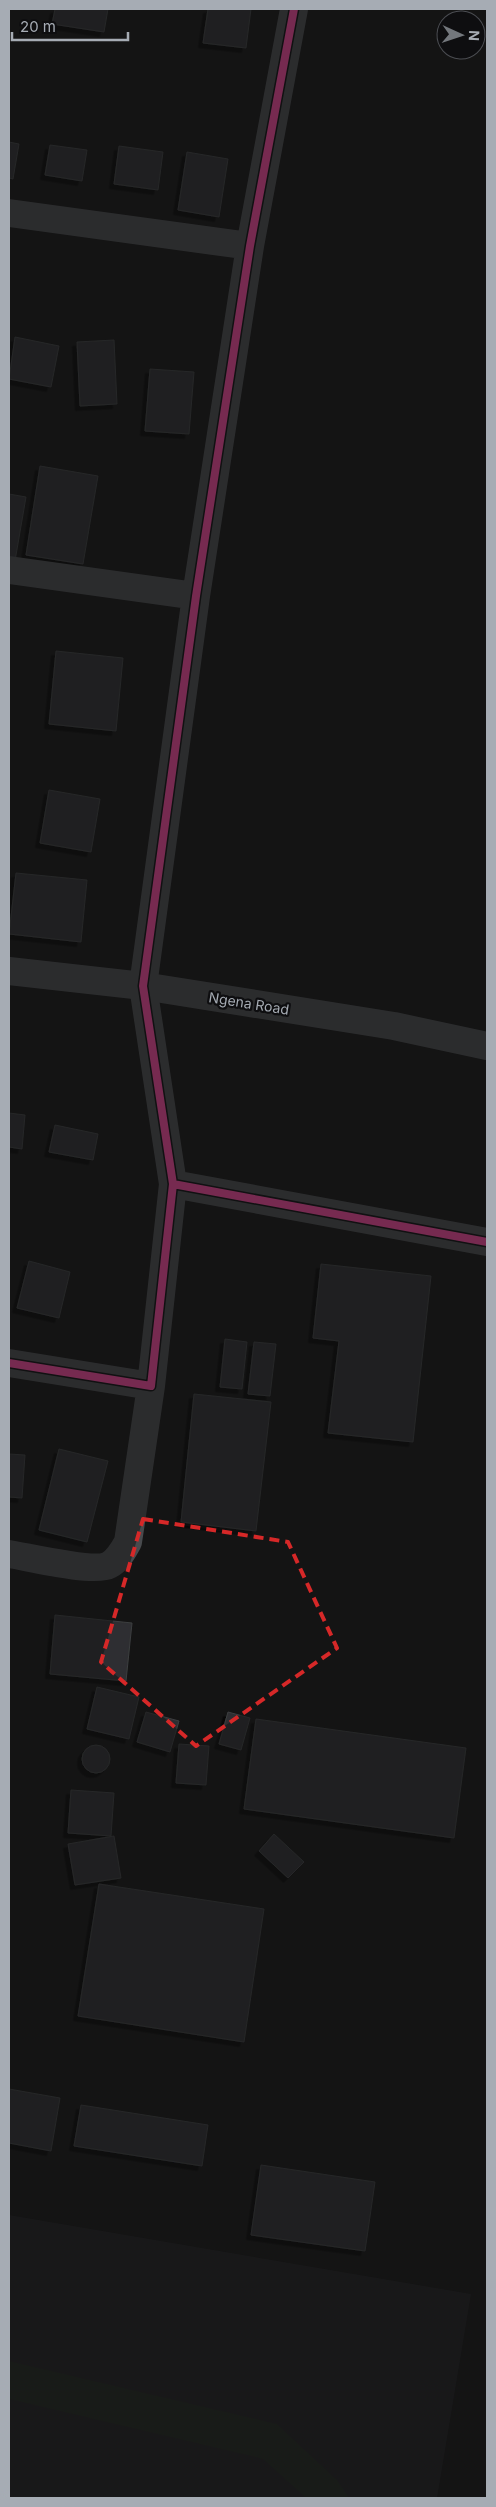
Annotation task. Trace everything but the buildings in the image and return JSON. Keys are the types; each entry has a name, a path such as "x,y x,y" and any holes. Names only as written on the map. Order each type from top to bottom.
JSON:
{"street":[{"path":"9,1554 93,1568 108,1566 119,1558 128,1542 151,1386 173,1184 143,986 196,596 250,246 294,9"},
{"path":"9,212 250,246"},
{"path":"9,570 196,596"},
{"name":"Ngena Road","path":"9,970 143,986 394,1026 487,1046"},
{"path":"173,1184 487,1242"},
{"path":"9,1363 151,1386"}],"highlighted area":[{"path":"143,1519 288,1542 337,1648 196,1746 101,1662"}],"shaded area":[{"path":"9,2215 471,2294 437,2498 9,2498"},
{"path":"9,2361 277,2424 337,2480 349,2498 306,2498 263,2459 9,2399"}],"cycle path":[{"path":"173,1184 143,986 196,596 250,246 294,9"},
{"path":"9,1363 151,1386 173,1184 487,1242"}]}
